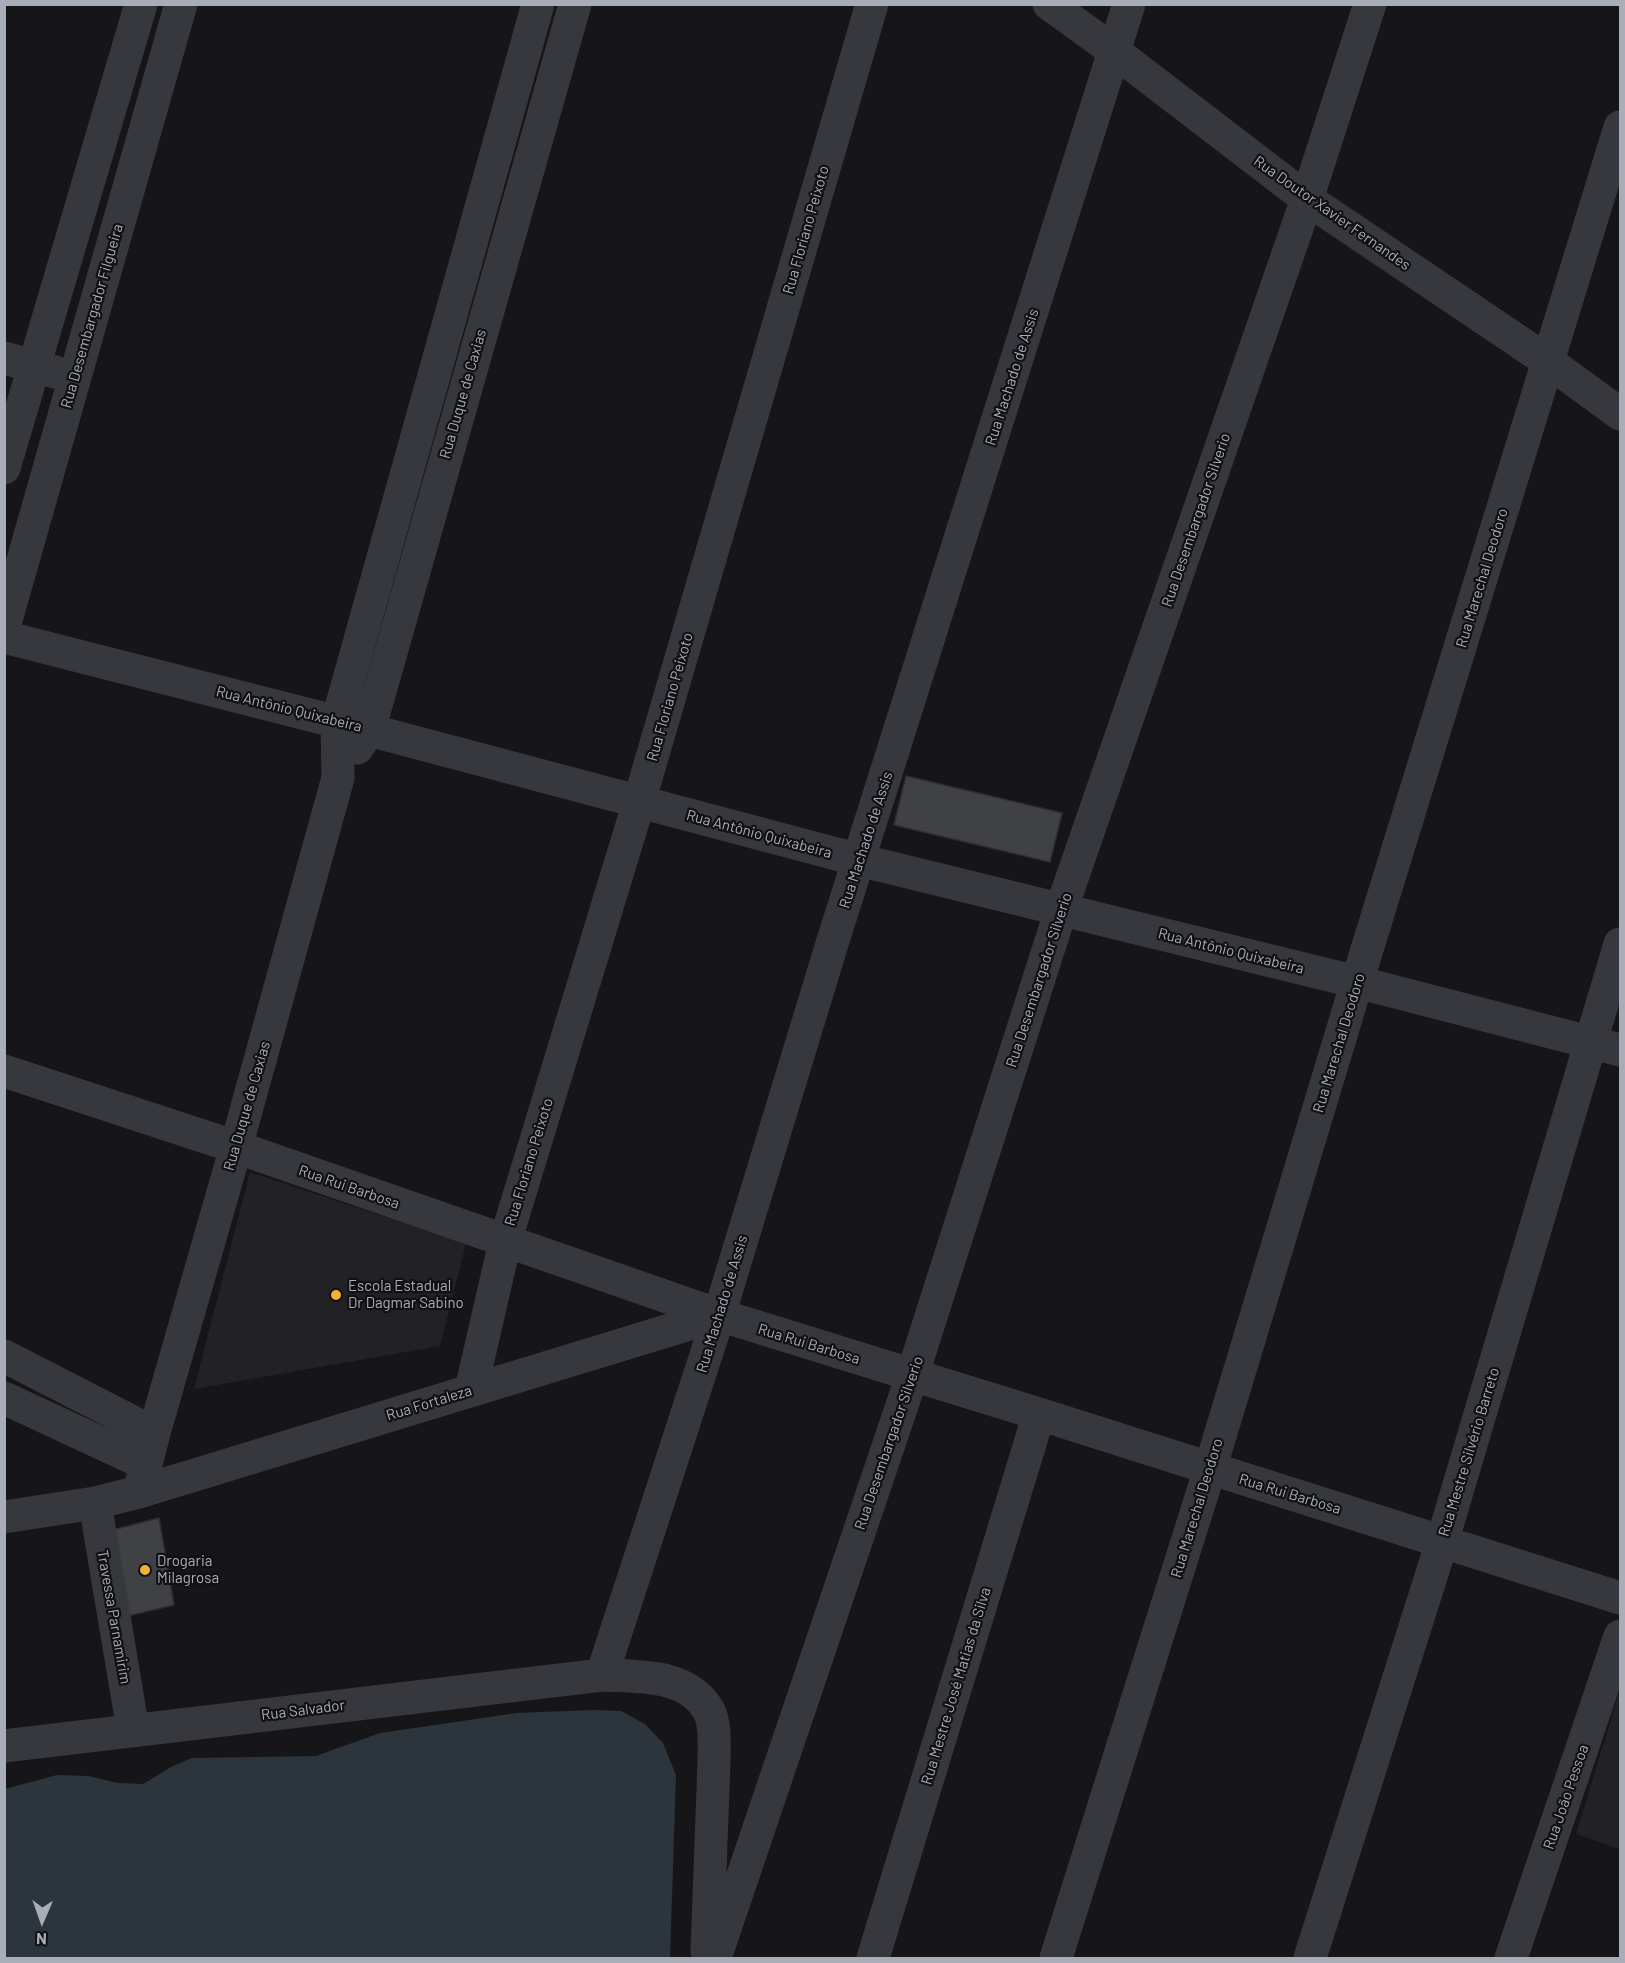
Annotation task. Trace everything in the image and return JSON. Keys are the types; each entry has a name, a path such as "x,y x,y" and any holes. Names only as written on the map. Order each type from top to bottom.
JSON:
{"street":[{"path":"4,468 20,362 141,4"},
{"name":"Rua Desembargador Filgueira","path":"4,627 181,4"},
{"name":"Rua Duque de Caxias","path":"142,1478 338,777 337,722 538,4"},
{"name":"Rua Duque de Caxias","path":"338,777 369,730 574,4"},
{"name":"Rua Floriano Peixoto","path":"471,1390 505,1242 639,802 873,4"},
{"name":"Rua Doutor Xavier Fernandes","path":"1049,4 1307,198 1548,362 1620,414"},
{"name":"Rua Machado de Assis","path":"602,1675 719,1315 859,860 1129,4"},
{"name":"Rua Desembargador Silverio","path":"715,1959 912,1376 1061,910 1307,198 1370,4"},
{"name":"Rua Marechal Deodoro","path":"1056,1959 1210,1469 1620,127"},
{"path":"20,362 74,378"},
{"name":"Rua Antônio Quixabeira","path":"4,637 369,730 859,860 1357,982 1606,1046"},
{"name":"Rua Mestre Silvério Barreto","path":"1310,1959 1442,1542 1606,1046 1620,944"},
{"name":"Rua Rui Barbosa","path":"4,1071 236,1148 719,1315 1620,1598"},
{"name":"Rua Fortaleza","path":"4,1517 95,1503 142,1478 471,1390 719,1315"},
{"path":"4,1356 154,1433"},
{"path":"4,1398 142,1478"},
{"name":"Rua Mestre José Matias da Silva","path":"873,1959 1039,1414"},
{"name":"Travessa Parnamirim","path":"95,1503 134,1730"},
{"name":"Rua João Pessoa","path":"1511,1959 1620,1636"},
{"name":"Rua Salvador","path":"4,1746 602,1675 659,1678 683,1687 699,1698 710,1712 714,1762 707,1959"}],"shaded area":[{"name":"Escola Estadual Dr Dagmar Sabino","path":"250,1172 466,1244 440,1346 194,1389"},
{"path":"1620,1690 1620,1849 1576,1834"},
{"path":"621,1711 645,1724 663,1743 676,1775 670,1958 5,1958 5,1789 57,1775 88,1776 118,1783 143,1784 171,1767 192,1758 316,1756 380,1733 517,1713"}],"building":[{"path":"906,776 1062,813 1050,862 894,825"},
{"path":"159,1518 174,1605 127,1616 109,1531"}],"place":[{"name":"Escola Estadual Dr Dagmar Sabino","path":"336,1295"},
{"name":"Drogaria Milagrosa","path":"145,1570"}]}
